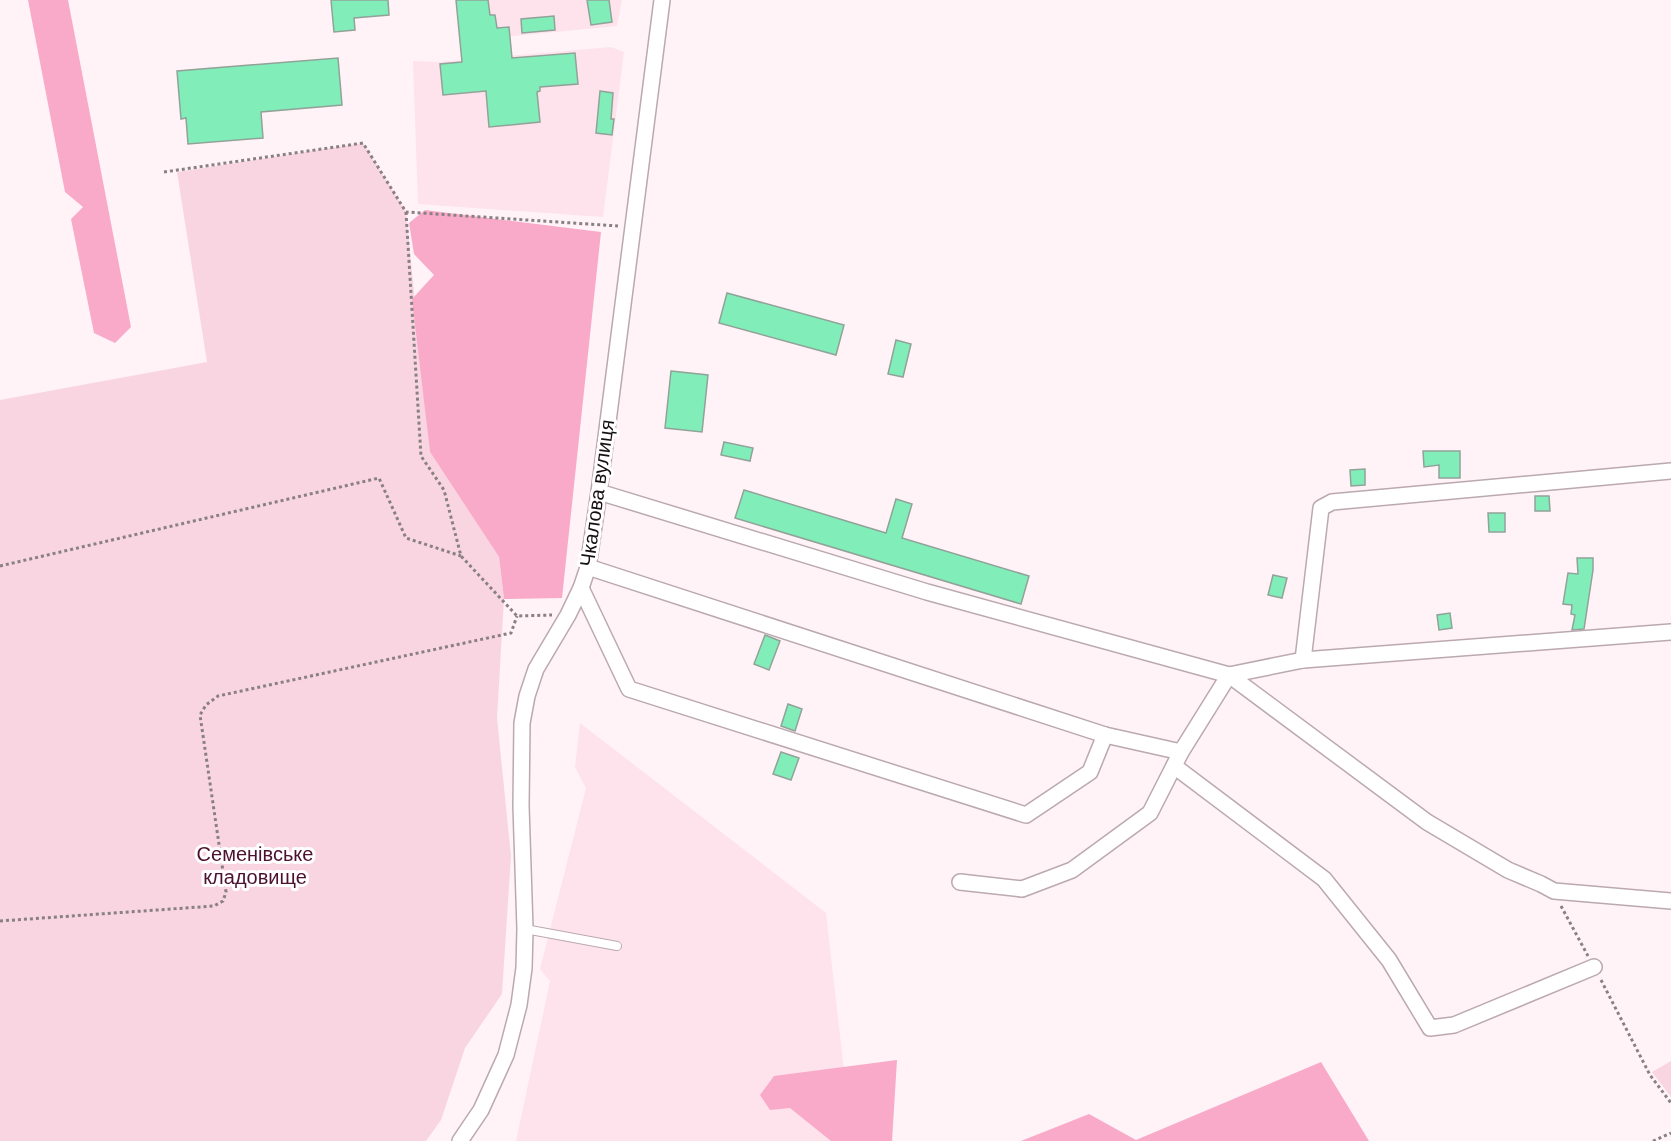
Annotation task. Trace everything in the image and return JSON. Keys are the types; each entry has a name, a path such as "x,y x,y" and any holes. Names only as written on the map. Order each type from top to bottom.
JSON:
{"street":[{"name":"Чкалова вулиця","path":"460,1141 481,1110 506,1055 519,1005 524,968 525,929 521,806 522,723 526,696 536,669 568,615 588,567 662,0"},
{"path":"1302,660 1321,508 1332,502 1671,471"},
{"path":"599,492 927,592 1229,675 1427,822 1508,870 1554,891 1671,901"},
{"path":"588,567 1105,735 1181,752"},
{"path":"581,588 629,689 1026,816 1090,772 1105,735"},
{"path":"960,882 1022,889 1072,870 1150,813 1181,752 1229,675 1302,660 1671,632"},
{"path":"1174,766 1324,879 1389,960 1430,1028 1454,1025 1594,967"}],"lane":[{"path":"525,929 616,946"}],"path":[{"path":"164,172 363,142 406,212 421,456 444,490 461,556 517,616 568,615"},
{"path":"406,212 632,227"},
{"path":"0,566 379,478 406,538 461,556"},
{"path":"0,921 214,906 223,901 226,892 200,716 206,705 218,696 511,633 517,616"},
{"path":"1554,891 1650,1075 1671,1103"},
{"path":"1653,1141 1671,1133"}],"shaded area":[{"path":"28,0 68,0 131,327 115,343 94,333 71,219 83,207 65,192"},
{"path":"456,0 622,0 617,26 460,41"},
{"path":"611,47 624,52 603,217 418,204 413,61 439,62"},
{"path":"425,210 601,232 562,598 504,599 499,557 430,452 412,299 434,275 414,254 409,223"},
{"path":"580,723 826,913 852,1141 516,1141 550,981 540,969 586,788 575,767"},
{"path":"897,1060 892,1141 831,1141 790,1108 770,1110 760,1095 774,1076"},
{"path":"1321,1062 1369,1141 1021,1141 1089,1114 1136,1140"}],"green space":[{"name":"Семенівське кладовище","path":"363,143 406,212 430,452 499,557 504,599 497,718 511,856 502,994 465,1048 441,1120 426,1141 0,1141 0,400 207,362 177,172"},
{"path":"1671,1061 1671,1097 1652,1072"}],"building":[{"path":"331,0 388,0 389,15 354,18 355,30 334,32"},
{"path":"456,0 488,0 490,15 495,15 497,28 509,27 512,58 575,53 578,84 540,87 540,91 537,92 540,122 489,127 486,91 443,95 440,64 462,62"},
{"path":"587,0 609,0 612,22 591,25"},
{"path":"554,16 555,30 522,33 521,19"},
{"path":"338,58 342,105 261,112 263,138 188,144 186,118 181,119 177,71"},
{"path":"600,91 613,93 612,135 596,133"},
{"path":"727,293 844,325 836,355 719,323"},
{"path":"896,340 911,344 903,377 888,374"},
{"path":"671,371 708,375 702,432 665,428"},
{"path":"724,442 753,448 750,461 721,455"},
{"path":"1423,451 1460,451 1460,478 1439,478 1439,465 1424,467"},
{"path":"1365,469 1365,485 1351,486 1350,470"},
{"path":"744,490 886,533 896,499 912,504 902,538 1029,576 1021,604 735,518"},
{"path":"1535,496 1549,496 1550,511 1535,511"},
{"path":"1488,513 1505,513 1505,532 1489,532"},
{"path":"1577,558 1593,558 1593,570 1584,629 1572,630 1575,615 1571,614 1572,605 1563,604 1568,573 1578,574"},
{"path":"1273,575 1287,578 1282,598 1268,595"},
{"path":"1450,613 1452,628 1439,630 1437,615"},
{"path":"765,635 780,641 769,670 754,664"},
{"path":"788,704 802,709 795,731 781,726"},
{"path":"781,752 799,758 791,780 773,774"}]}
